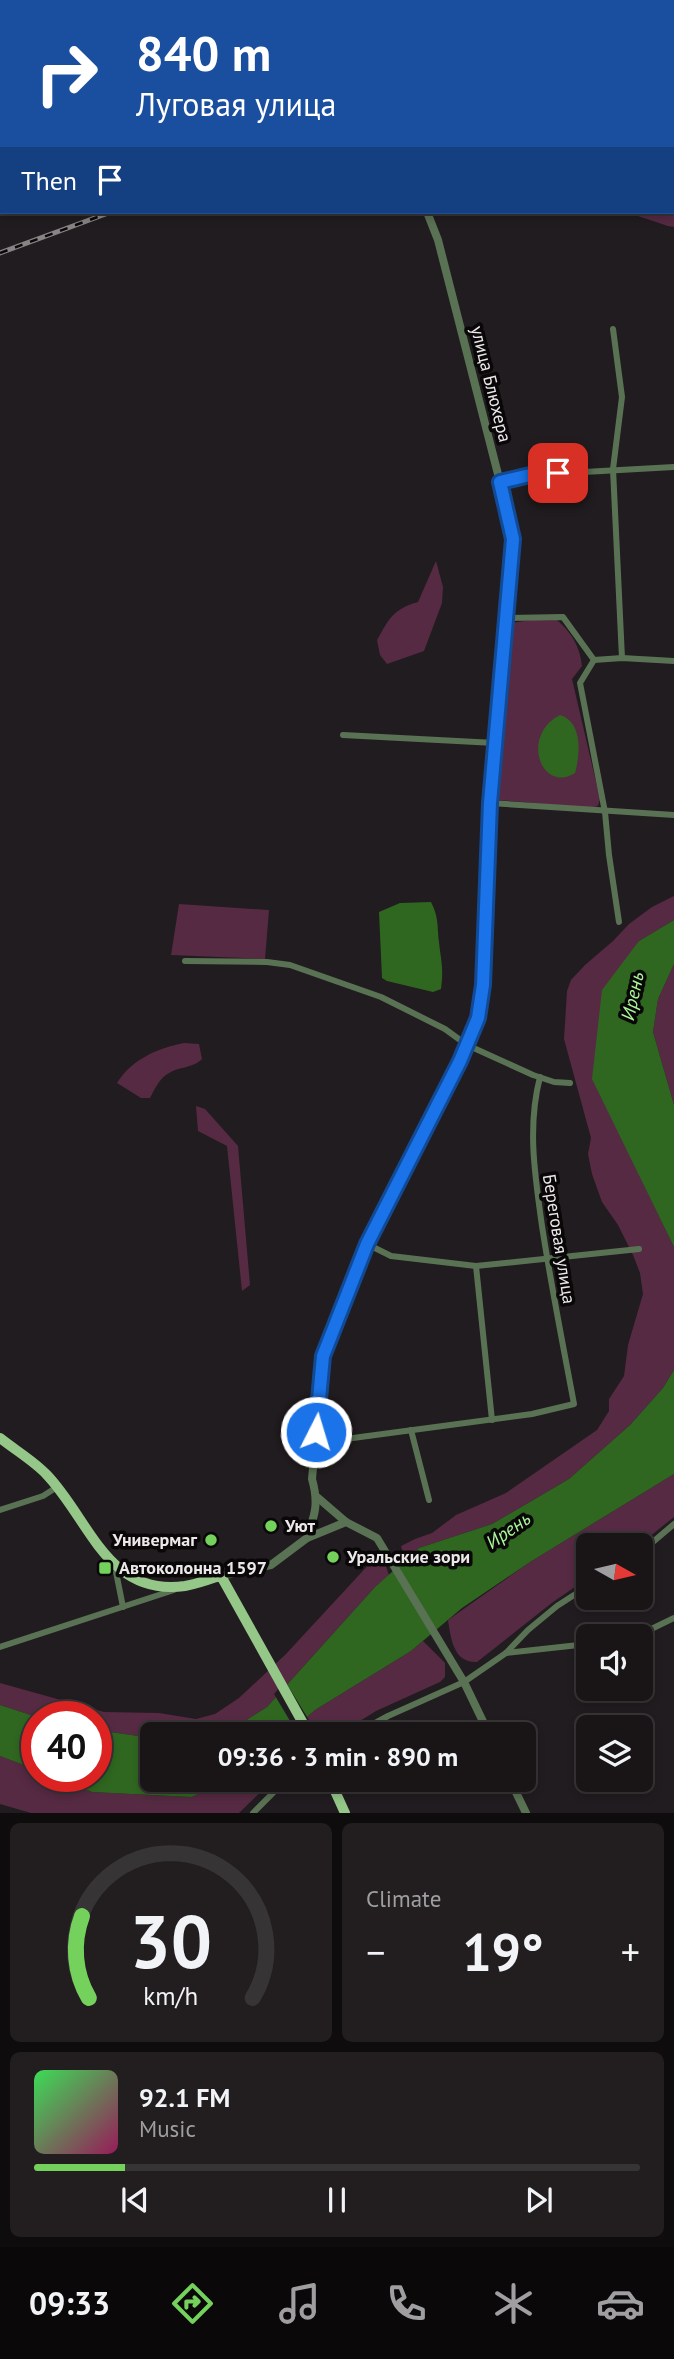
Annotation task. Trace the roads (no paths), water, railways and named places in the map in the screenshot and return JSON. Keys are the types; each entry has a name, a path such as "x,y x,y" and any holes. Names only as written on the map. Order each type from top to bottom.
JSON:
{"main road":[{"path":"0,1438 46,1473 106,1558 131,1578 159,1587 185,1586 221,1576 302,1722"},
{"path":"335,1792 345,1813"}],"street":[{"name":"улица Блюхера","path":"307,1538 317,1497 312,1479 323,1356 367,1244 467,1045 478,1018 483,985 490,803 513,539 430,214"},
{"path":"613,329 622,397 613,470 622,658"},
{"path":"500,482 530,475 674,467"},
{"path":"506,618 563,617 594,660"},
{"path":"594,660 622,658 674,661"},
{"path":"594,660 580,684 605,812 608,855 620,922"},
{"path":"343,735 495,743"},
{"path":"490,803 605,812 674,814"},
{"path":"185,961 267,962 290,965 381,997 446,1029 467,1045 540,1077 554,1082 570,1083"},
{"name":"Береговая улица","path":"492,1420 575,1404 547,1258 533,1160 534,1101 540,1077"},
{"path":"367,1244 391,1256 476,1266 639,1249"},
{"path":"316,1436 338,1440 492,1420 476,1266"},
{"path":"411,1430 429,1500"},
{"path":"0,1510 43,1496 57,1488"},
{"path":"317,1497 346,1522 377,1538 464,1682 483,1722"},
{"path":"221,1576 271,1564 307,1538 346,1522"},
{"path":"653,1542 674,1524"},
{"path":"115,1565 123,1607"},
{"path":"0,1647 185,1586"},
{"path":"377,1722 464,1682 506,1653 528,1630 576,1594"},
{"path":"653,1628 674,1618"},
{"path":"506,1653 576,1645"},
{"path":"253,1813 274,1792"},
{"path":"516,1792 526,1813"}],"water":[{"path":"560,715 573,724 579,749 575,773 563,777 553,776 545,769 538,748 541,735 548,724"},
{"path":"431,902 437,922 442,970 441,989 433,992 382,978 379,912 400,903"},
{"name":"Ирень","path":"674,920 674,964 658,999 653,1032 674,1105 674,1247 592,1079 602,990 639,941"},
{"name":"Ирень","path":"674,1370 674,1474 530,1562 462,1608 411,1651 315,1710 301,1722 243,1722 267,1707 375,1587 419,1548 492,1524 569,1479 630,1425 663,1388"},
{"path":"0,1705 21,1712 21,1764 0,1756"},
{"path":"112,1732 140,1736 140,1792 203,1792 191,1797 92,1792 112,1792"}],"railway":[{"path":"0,253 106,214"}],"place":[{"name":"Уют","path":"271,1526"},
{"name":"Универмаг","path":"211,1540"},
{"name":"Уральские зори","path":"333,1557"},
{"name":"Автоколонна 1597","path":"105,1568"}]}
